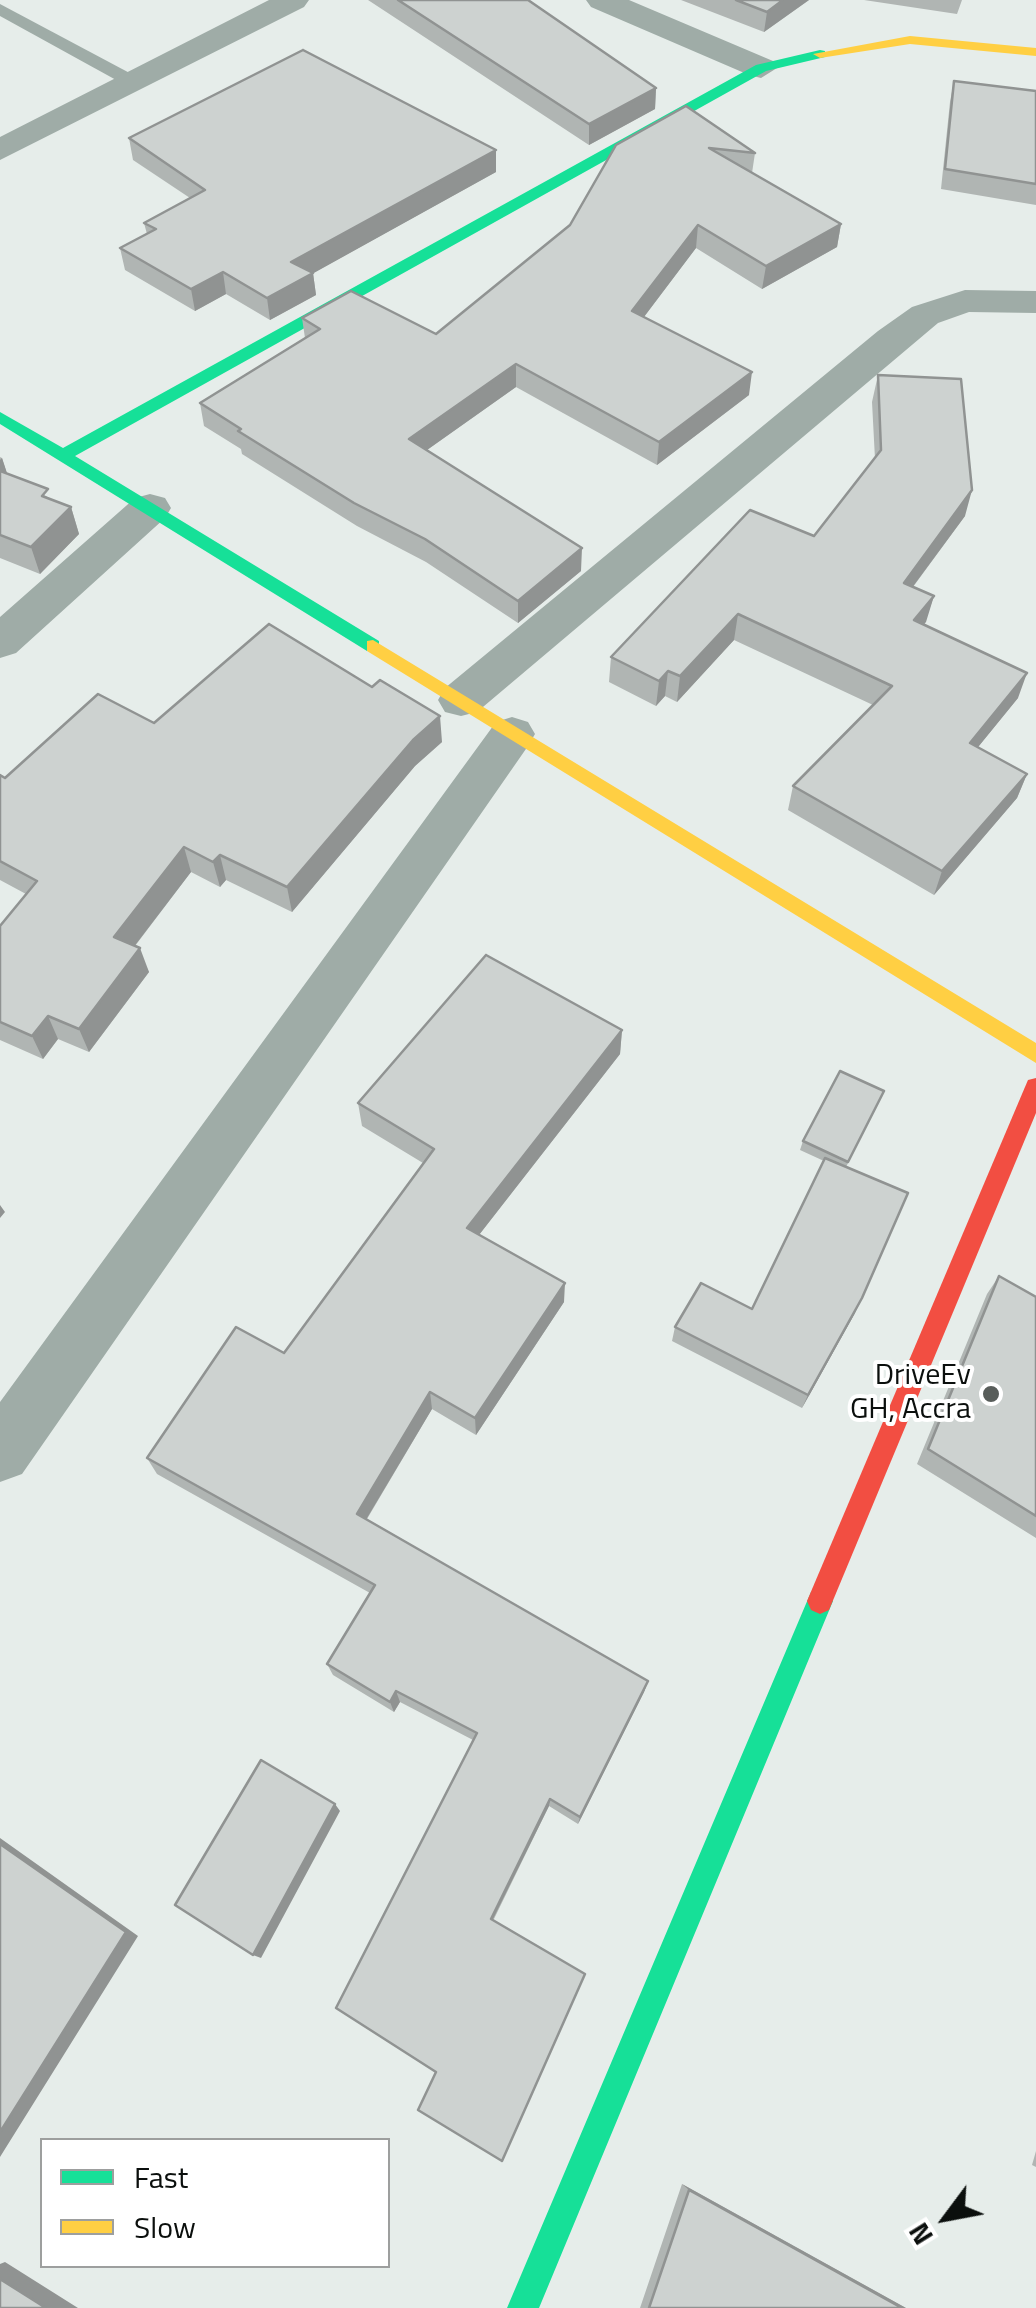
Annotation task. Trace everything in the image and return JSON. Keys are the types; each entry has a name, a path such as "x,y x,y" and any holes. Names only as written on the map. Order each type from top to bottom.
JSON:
{"street":[{"path":"0,150 293,0"},
{"path":"602,0 761,68"},
{"path":"64,456 761,68 807,56 910,40 1036,52"},
{"path":"461,700 891,338 925,316 966,300 1036,302"},
{"path":"0,418 1036,1054"},
{"path":"0,642 150,508"},
{"path":"0,1453 512,734"},
{"path":"523,2308 1036,1087"}],"lane":[{"path":"0,10 133,82"}],"building":[{"path":"398,0 528,0 656,88 589,124"},
{"path":"736,0 783,0 767,12"},
{"path":"303,50 496,150 291,262 313,273 267,298 223,272 191,289 120,248 156,229 144,223 205,190 129,138"},
{"path":"954,81 1036,91 1036,184 945,169"},
{"path":"686,106 755,153 709,148 841,224 766,266 698,225 632,311 752,372 659,442 516,364 409,439 582,548 518,601 425,539 354,503 238,431 241,429 200,403 320,329 302,318 351,291 436,334 570,225 616,145"},
{"path":"878,375 961,379 972,490 904,583 934,596 914,620 1027,673 970,743 1027,774 942,871 793,786 892,686 738,614 680,676 668,671 659,681 611,657 750,510 814,536 881,450"},
{"path":"0,471 48,489 42,496 71,507 31,547 0,535"},
{"path":"269,624 372,687 380,680 440,716 413,740 287,887 220,855 213,862 184,847 114,937 140,948 79,1029 48,1016 32,1036 0,1022 0,926 37,881 0,861 0,775 5,778 98,694 154,723"},
{"path":"486,955 622,1030 467,1228 565,1283 475,1418 430,1392 357,1514 648,1681 580,1817 550,1799 491,1919 585,1974 502,2161 418,2110 436,2072 336,2008 477,1733 396,1691 390,1702 327,1664 375,1585 147,1458 236,1327 284,1353 434,1149 358,1103"},
{"path":"840,1071 884,1091 848,1162 803,1141"},
{"path":"825,1158 908,1193 862,1298 808,1395 675,1327 701,1283 752,1309"},
{"name":"DriveEv GH, Accra","path":"999,1276 1036,1297 1036,1516 928,1449"},
{"path":"261,1760 335,1804 253,1955 175,1905"},
{"path":"0,1844 126,1932 0,2132"},
{"path":"689,2190 902,2308 649,2308"},
{"path":"0,2279 46,2308 0,2308"}],"traffic: fast":[{"path":"64,455 761,68 820,54"},
{"path":"0,417 373,646"},
{"path":"523,2308 820,1601"}],"traffic: slow":[{"path":"820,54 910,40 1036,52"},
{"path":"373,646 1036,1054"}],"traffic: jam":[{"path":"820,1601 1036,1087"}],"place":[{"name":"DriveEv GH, Accra","path":"991,1394"}]}
